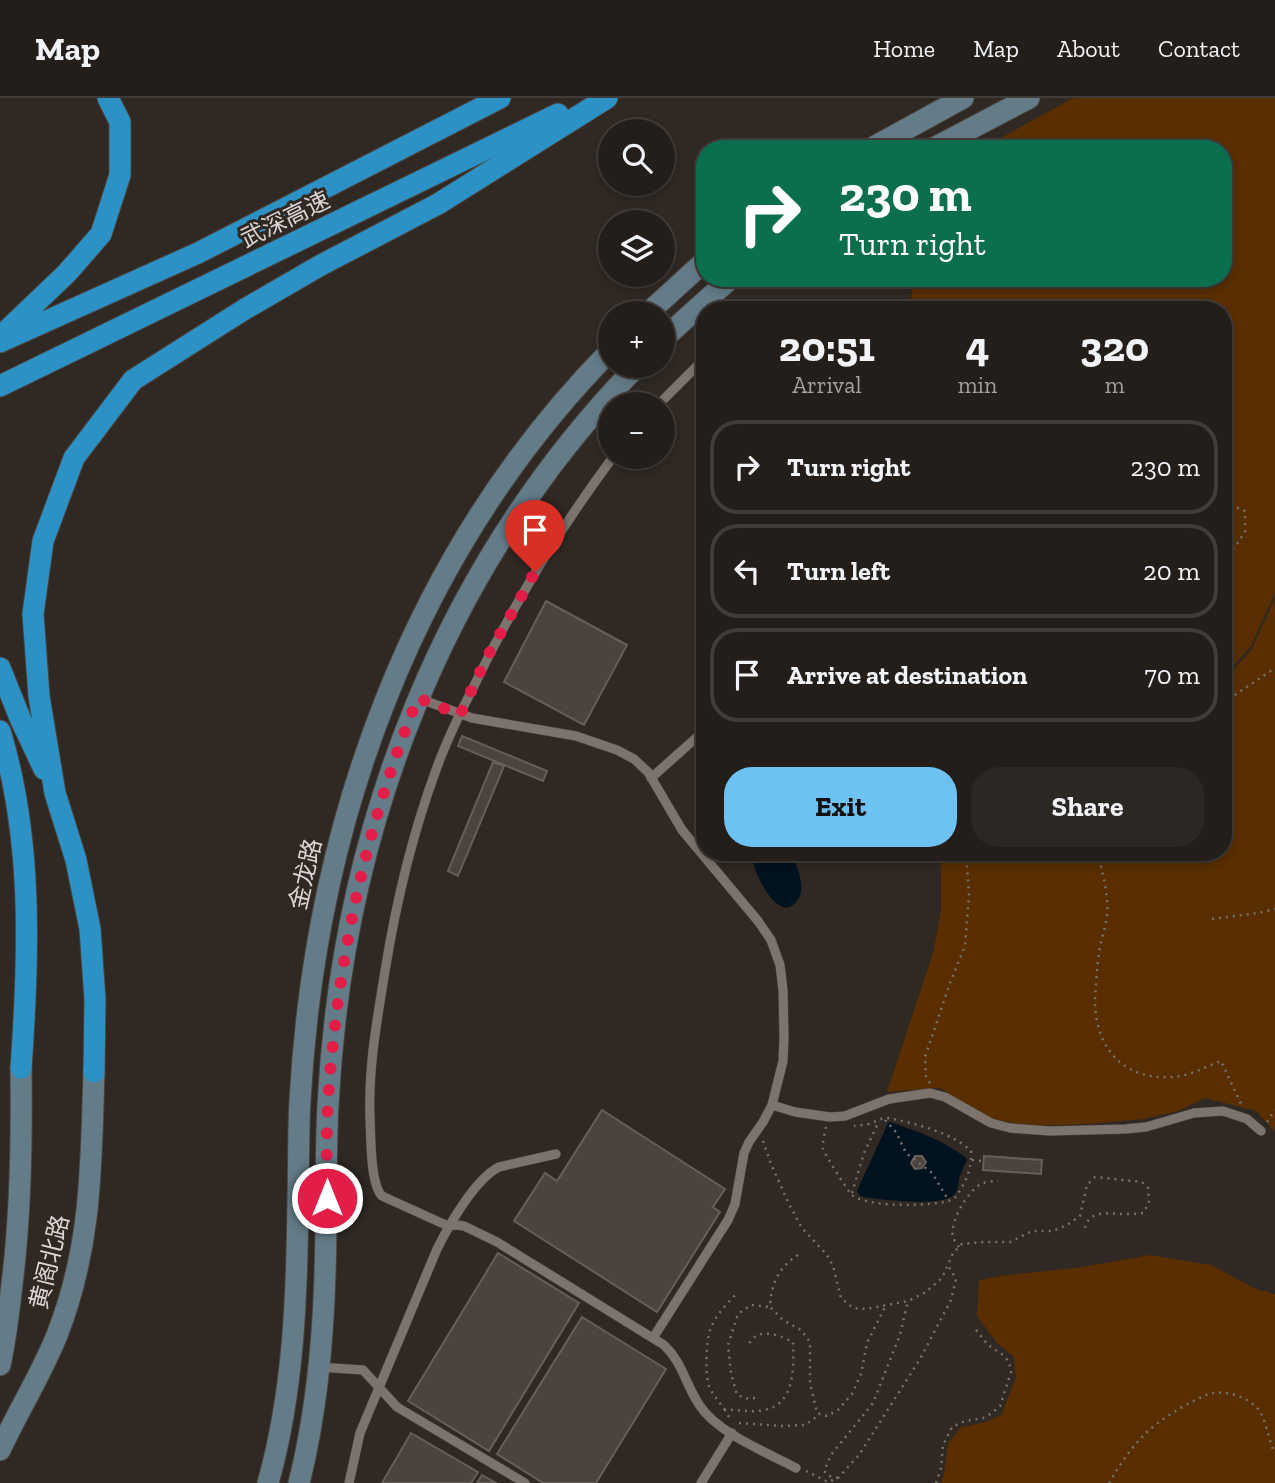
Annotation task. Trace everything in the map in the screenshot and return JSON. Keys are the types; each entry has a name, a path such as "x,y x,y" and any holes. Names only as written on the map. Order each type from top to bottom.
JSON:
{"highway":[{"path":"0,339 67,273 101,234 120,175 120,122 108,98"},
{"name":"武深高速","path":"0,339 198,253 500,98"},
{"name":"武深高速","path":"0,386 592,98"},
{"path":"55,793 39,696 33,614 43,541 74,458 133,380 245,309 321,265 438,204 607,98"},
{"path":"0,668 55,793 76,860 90,929 95,999 94,1072"},
{"path":"0,731 21,839 26,916 26,992 21,1068"}],"street":[{"path":"886,140 963,98"},
{"path":"949,140 1029,98"},
{"path":"661,301 696,269"},
{"path":"706,301 722,287"},
{"path":"675,328 696,310"},
{"name":"金龙路","path":"268,1483 283,1412 291,1349 297,1262 299,1105 308,1008 323,912 349,803 394,677 461,544 495,492 544,426 598,365"},
{"path":"299,1483 319,1367 325,1275 331,1058 351,917 373,823 404,732 464,601 514,518 568,444 626,378"},
{"name":"黄阁北路","path":"0,1365 10,1307 19,1216 21,1068"},
{"name":"黄阁北路","path":"0,1450 57,1335 76,1275 85,1234 91,1181 94,1072"}],"lane":[{"path":"671,392 696,367"},
{"path":"604,469 576,506 545,555 486,659 435,772 399,894 378,1014 369,1101 376,1187 382,1196 448,1226 464,1226 497,1242 653,1338 674,1355 708,1417 796,1468"},
{"path":"418,698 460,715 576,736 626,754 642,765 682,830 696,847"},
{"path":"651,778 696,738"},
{"path":"653,1338 735,1203 744,1153 772,1105 783,1061 783,990 776,952 758,921 708,861"},
{"path":"772,1105 827,1122 898,1097 930,1093 945,1097 991,1123 1010,1128 1049,1131 1125,1129 1146,1127 1195,1113 1223,1111 1247,1119 1261,1130"},
{"path":"349,1483 360,1433 448,1226 490,1171 556,1154"},
{"path":"319,1367 363,1370 397,1407 525,1483"},
{"path":"701,1483 732,1433"}],"path":[{"path":"1232,509 1245,512 1245,532 1232,551"},
{"path":"1232,697 1275,668"},
{"path":"938,1094 926,1077 925,1057 965,946 969,895 967,861"},
{"path":"1100,861 1108,901 1095,1002 1100,1032 1106,1048 1125,1067 1153,1077 1182,1075 1221,1061 1247,1119"},
{"path":"1212,919 1275,909"},
{"path":"827,1122 823,1150 851,1195 869,1201 908,1205 949,1201 954,1199 963,1187 972,1160 971,1151 962,1142 905,1122 884,1119 849,1127"},
{"path":"884,1119 895,1132 906,1153 932,1173 949,1201"},
{"path":"851,1195 864,1153 879,1121"},
{"path":"827,1122 834,1128"},
{"path":"759,1128 788,1202 802,1228 827,1255 833,1266 841,1298 853,1308 866,1309 908,1301 926,1292 942,1278 953,1253 962,1244 1010,1242 1032,1231 1053,1231 1067,1225 1080,1216 1087,1185 1095,1177 1142,1182 1148,1188 1149,1203 1143,1213 1094,1214 1084,1224 1084,1233"},
{"path":"972,1160 981,1161"},
{"path":"959,1247 953,1237 953,1228 961,1206 974,1189 982,1184 998,1181"},
{"path":"770,1307 776,1278 785,1264 798,1255"},
{"path":"796,1468 828,1482 838,1478 859,1455 920,1359 951,1300 956,1279 948,1265"},
{"path":"736,1294 722,1308 709,1332 707,1361 708,1384 731,1421 783,1426 805,1425 820,1414"},
{"path":"838,1478 829,1476 824,1471 831,1455 873,1403 900,1335 908,1301"},
{"path":"755,1398 737,1395 731,1373 728,1345 738,1314 751,1305 770,1307 783,1320 801,1330 810,1342 810,1382 817,1413 827,1416 838,1410 852,1394 861,1374 867,1343 886,1305"},
{"path":"936,1483 943,1446 952,1427 965,1421 983,1418 1000,1406 1011,1372 1009,1362 988,1345 973,1326"},
{"path":"725,1410 764,1410 775,1406 782,1399 793,1377 793,1342 765,1333 755,1336 747,1345"},
{"path":"1109,1483 1145,1433 1166,1416 1210,1394 1225,1392 1244,1398 1257,1408 1275,1451"}],"shaded area":[{"path":"1073,98 1275,98 1275,593 1251,646 1232,668 1232,301 911,301 912,287 1232,287 1232,140 999,139"},
{"path":"1275,598 1275,1132 1256,1111 1205,1098 1178,1111 1144,1119 1032,1126 991,1119 940,1088 887,1092 933,953 941,911 941,861 1232,861 1232,671 1252,649"},
{"path":"1150,1255 1211,1265 1256,1289 1275,1294 1275,1483 941,1483 948,1443 961,1427 986,1422 1001,1415 1016,1378 1014,1357 997,1343 977,1316 979,1280"}],"water":[{"path":"753,861 795,861 799,871 801,893 793,905 778,905 757,875"},
{"path":"890,1122 938,1141 965,1157 967,1160 957,1190 950,1197 912,1202 859,1195 857,1191"}],"building":[{"path":"546,601 627,645 584,725 504,682"},
{"path":"462,736 547,771 543,781 458,746"},
{"path":"493,762 504,766 458,876 448,871"},
{"path":"602,1110 725,1189 713,1207 720,1212 657,1312 514,1221 545,1173 557,1181"},
{"path":"915,1156 922,1156 926,1162 922,1168 915,1169 911,1163"},
{"path":"984,1156 1042,1160 1041,1174 983,1170"},
{"path":"498,1253 579,1303 489,1451 408,1401"},
{"path":"582,1317 666,1369 596,1483 543,1483 497,1454"},
{"path":"411,1433 478,1472 471,1483 382,1483"},
{"path":"482,1475 496,1483 477,1483"}],"route":[{"path":"327,1198 331,1058 343,964 373,823 388,777 418,698 460,715 486,659 535,572"}]}
